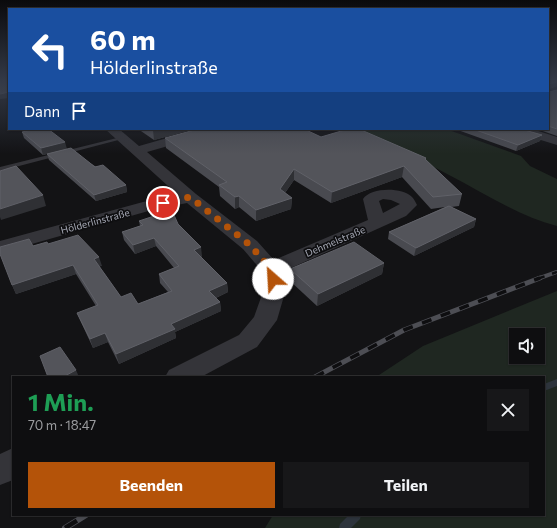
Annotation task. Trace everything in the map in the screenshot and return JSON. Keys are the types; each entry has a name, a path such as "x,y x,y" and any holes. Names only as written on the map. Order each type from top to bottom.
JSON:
{"street":[{"path":"124,139 204,130"},
{"path":"522,130 557,141"},
{"path":"124,139 190,197 250,245 271,269 275,289 265,320 248,341 180,376"},
{"name":"Hölderlinstraße","path":"0,247 149,206 190,197"},
{"name":"Dehmelstraße","path":"271,269 378,222"},
{"path":"0,470 12,464"}],"lane":[{"path":"0,169 124,139"}],"shaded area":[{"path":"357,130 449,130 521,156 530,166 557,179 557,226 543,222 502,204 437,169"},
{"path":"557,291 557,528 265,528 272,516 545,516 545,376 378,376 423,346"}],"building":[{"path":"549,105 557,105 557,129 549,126"},
{"path":"31,130 49,130 65,142 41,148 22,132"},
{"path":"194,130 306,130 321,137 345,130 361,130 426,158 425,159 462,194 433,197 404,166 332,192 294,169 280,189 292,198 256,210 239,196 235,197 219,185 227,182 165,138"},
{"path":"476,130 524,130 542,135 518,145"},
{"path":"71,148 95,167 103,165 126,185 94,195 47,154"},
{"path":"16,166 43,195 0,209 0,171"},
{"path":"449,206 476,219 416,248 389,232"},
{"path":"166,212 170,216 174,215 178,224 201,247 194,250 227,283 209,291 220,302 171,324 175,329 116,354 105,333 90,339 77,313 98,305 73,265 12,285 0,254 0,247 29,239 33,246 47,242 48,244 78,235 99,257 94,259 121,297 131,293 138,304 172,291 159,274 179,266 154,238 133,245 122,232 143,225 139,221"},
{"path":"354,242 384,263 318,294 290,269"},
{"path":"60,347 76,370 65,376 48,376 40,356"}],"waterway":[{"path":"545,388 557,382"},
{"path":"344,528 355,516"}],"railway":[{"path":"537,279 557,272"},
{"path":"317,376 404,330 540,278"},
{"path":"65,528 84,516"}],"route":[{"path":"163,203 190,197 250,245 271,269 273,279"}]}
